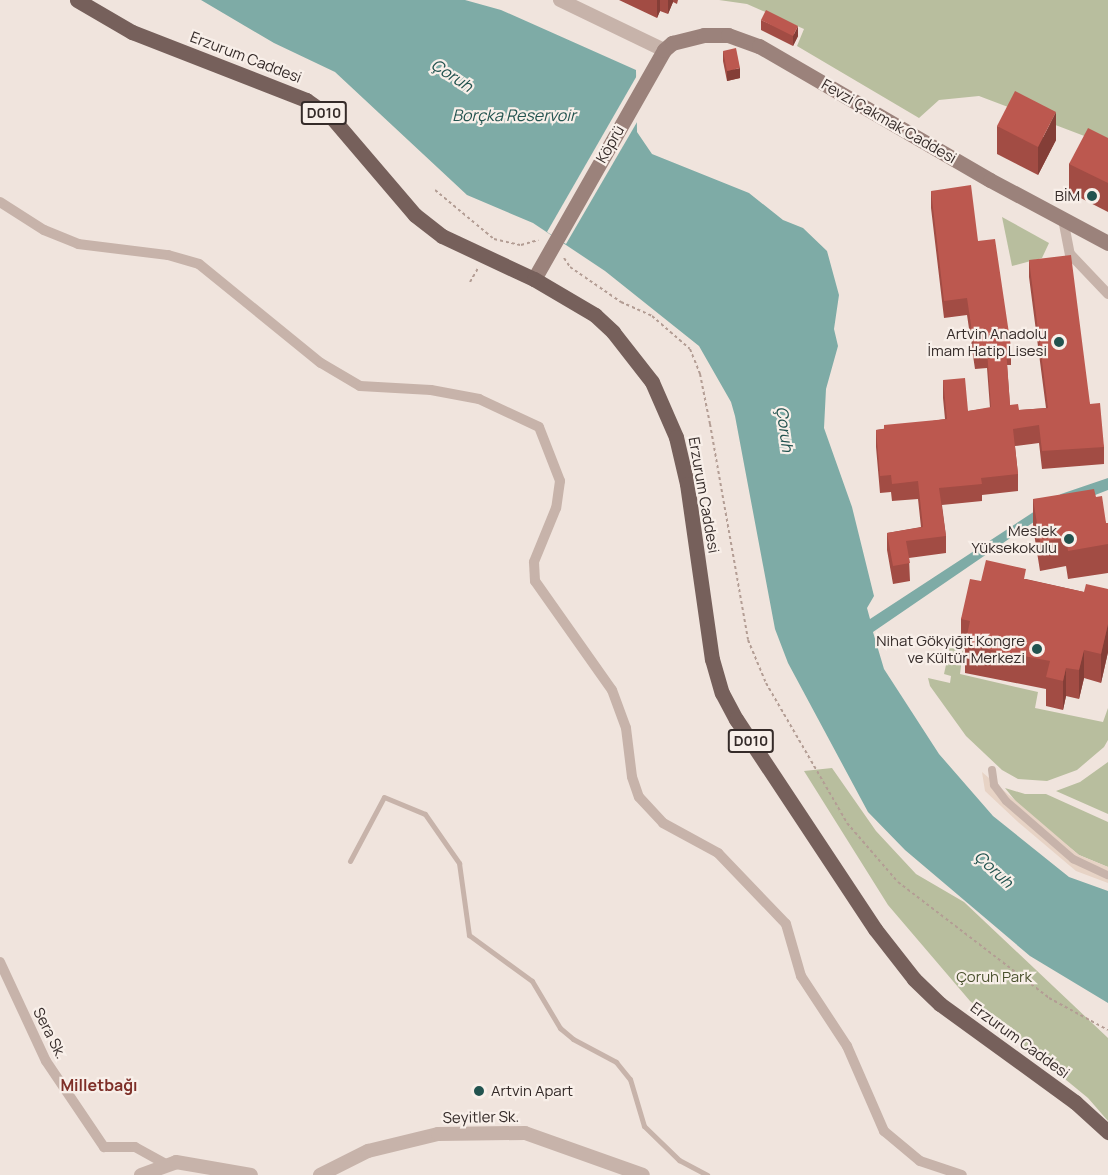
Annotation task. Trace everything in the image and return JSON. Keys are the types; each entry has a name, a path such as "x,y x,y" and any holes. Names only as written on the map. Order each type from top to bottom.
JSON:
{"main road":[{"name":"Erzurum Caddesi","path":"77,0 132,32 306,100 333,119 394,193 441,236 534,279 595,315 613,332 636,358 662,400 676,437 687,484 708,635 722,693 875,929 902,965 940,1004 1075,1102 1108,1132"},
{"name":"Fevzi Çakmak Caddesi","path":"664,50 683,39 713,34 759,45 1108,243"},
{"name":"Köprü","path":"534,279 549,239 664,50"}],"street":[{"path":"560,0 664,50"},
{"path":"0,202 44,230 78,244 168,255 199,264 321,363 360,386 431,390 479,399 539,427 561,482 556,508 534,562 535,581 612,690 623,716 632,777 639,796 663,823 718,853 786,924 801,976 847,1046 877,1120 888,1135 920,1161 962,1175"},
{"path":"1063,219 1070,254 1108,294"},
{"path":"992,770 994,785 1006,801 1073,860 1108,875"},
{"name":"Sera Sk.","path":"0,962 46,1061 104,1147 135,1147 167,1166"},
{"name":"Seyitler Sk.","path":"320,1175 368,1151 438,1134 525,1133 643,1175"},
{"path":"141,1175 176,1162 251,1175"}],"lane":[{"path":"350,861 384,797 425,814 459,863 470,935 532,981 560,1028 573,1039 616,1062 630,1080 644,1126 679,1160 707,1175"}],"path":[{"path":"435,190 494,239 521,245 549,239"},
{"path":"562,255 570,267 621,302 652,316 690,349 700,374 710,424 748,640 766,683 847,823 898,882 1048,998 1108,1030"}],"green space":[{"path":"719,0 1108,0 1108,145 979,96 939,100 919,118 797,46 804,29 747,4"},
{"path":"1002,217 1049,243 1042,258 1012,266"},
{"path":"950,646 963,651 960,674 1038,692 1035,708 1103,722 1108,708 1108,740 1104,747 1077,770 1047,781 1018,779 1002,770 966,736 930,686 928,678 950,683 951,676 944,674"},
{"path":"1108,762 1108,814 1056,791 1080,782"},
{"name":"Çoruh Park","path":"832,768 876,831 916,874 964,902 1108,1038 1108,1121 1088,1098 970,1001 888,905 804,771"},
{"path":"1005,788 1025,794 1046,794 1108,822 1108,867 1079,855 1023,810"}],"shaded area":[{"path":"982,772 1079,855 1108,867 1108,883 1076,871 1018,822 985,791"}],"water":[{"name":"Borçka Reservoir","path":"201,0 465,0 501,10 636,70 637,132 652,154 749,193 783,220 803,228 827,251 839,295 834,329 838,346 826,389 824,428 852,507 874,596 867,608 870,619 1061,494 1108,478 1108,490 1044,515 873,632 884,669 939,754 993,816 1069,877 1108,891 1108,1003 1030,956 905,850 868,812 788,663 775,629 735,416 731,402 699,346 605,271 533,223 467,195 335,72 274,43"}],"pier":[{"path":"639,72 640,117 566,244 547,232"}],"building":[{"path":"766,10 798,26 793,36 761,20"},
{"path":"736,48 740,68 727,71 723,51"},
{"path":"1015,91 1056,112 1038,147 997,126"},
{"path":"1088,128 1108,138 1108,183 1069,164"},
{"path":"971,185 978,241 995,239 1011,347 1006,348 1010,405 1018,404 1019,410 1048,408 1029,260 1071,255 1090,404 1100,403 1104,447 1042,451 1039,425 1013,429 1018,474 981,478 982,484 939,488 946,536 906,541 910,563 893,566 887,533 923,527 918,481 892,484 891,475 880,476 876,430 884,429 884,425 947,419 943,380 965,378 968,411 991,407 987,350 975,352 967,298 944,301 931,191"},
{"path":"1094,489 1096,497 1102,496 1106,523 1108,523 1108,544 1068,551 1066,538 1040,542 1033,499"},
{"name":"Nihat Gökyiğit Kongre ve Kültür Merkezi","path":"986,560 1026,569 1024,579 1084,592 1086,584 1108,589 1108,624 1101,654 1084,650 1079,670 1066,668 1063,681 1046,677 1050,661 965,645 970,621 961,619 970,579 981,581"}],"place":[{"name":"BİM","path":"1092,196"},
{"name":"Artvin Anadolu İmam Hatip Lisesi","path":"1059,342"},
{"name":"Meslek Yüksekokulu","path":"1069,539"},
{"name":"Nihat Gökyiğit Kongre ve Kültür Merkezi","path":"1037,649"},
{"name":"Artvin Apart","path":"479,1091"}],"district":[{"name":"Milletbağı","path":"99,1085"}],"water label":[{"name":"Çoruh","path":"452,75"},
{"name":"Çoruh","path":"785,429"},
{"name":"Çoruh","path":"994,869"}]}
